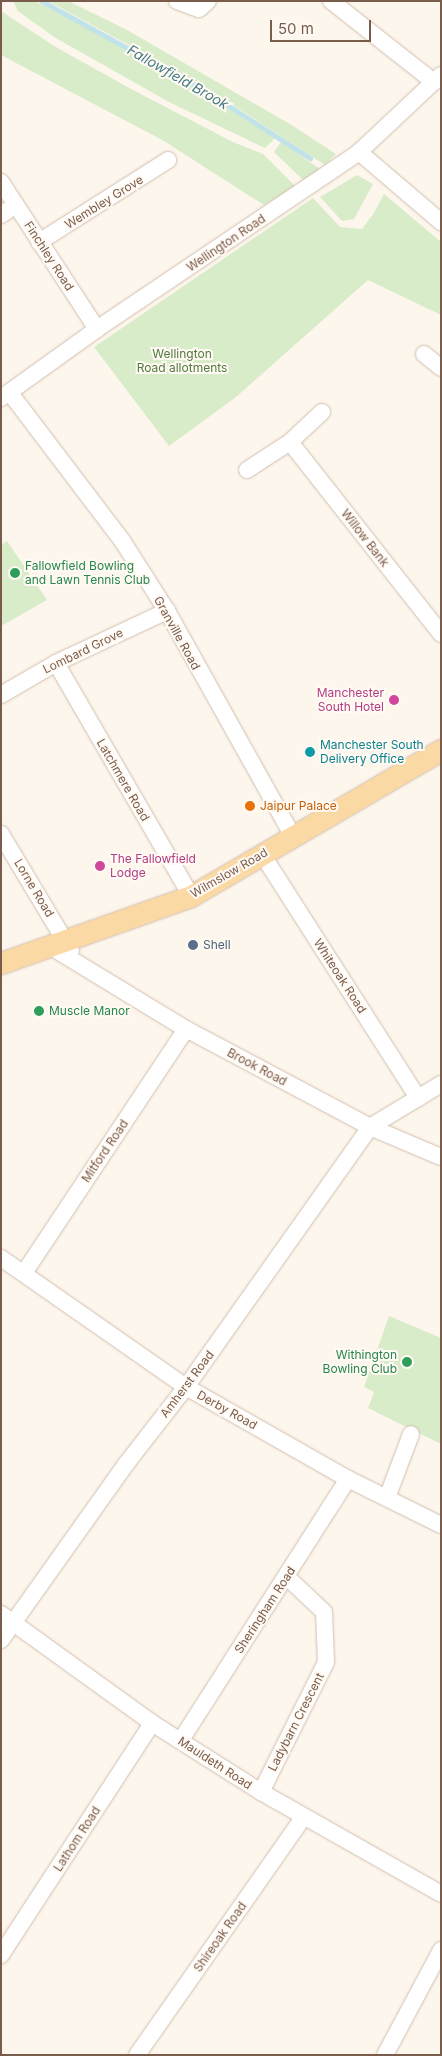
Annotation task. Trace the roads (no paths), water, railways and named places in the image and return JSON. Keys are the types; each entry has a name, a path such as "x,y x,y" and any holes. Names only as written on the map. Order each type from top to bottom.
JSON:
{"main road":[{"name":"Wilmslow Road","path":"1,963 191,896 441,750"}],"street":[{"path":"177,1 199,9 208,1"},
{"path":"331,1 437,79"},
{"name":"Wellington Road","path":"6,395 97,329 359,152 437,79"},
{"path":"359,152 441,222"},
{"name":"Wembley Grove","path":"39,242 168,160"},
{"name":"Finchley Road","path":"1,182 97,329"},
{"path":"1,215 16,204"},
{"path":"424,354 441,368"},
{"name":"Granville Road","path":"6,395 123,542 166,611 293,836"},
{"path":"248,470 290,442 322,412"},
{"name":"Willow Bank","path":"290,442 441,634"},
{"name":"Lombard Grove","path":"1,695 56,663 166,611"},
{"name":"Latchmere Road","path":"56,663 191,896"},
{"name":"Lorne Road","path":"1,834 59,944"},
{"name":"Whiteoak Road","path":"262,854 418,1098"},
{"name":"Brook Road","path":"59,944 79,966 186,1029 370,1127 441,1156"},
{"name":"Mitford Road","path":"24,1273 186,1029"},
{"path":"370,1127 441,1084"},
{"name":"Amherst Road","path":"1,1640 7,1618 186,1387 370,1127"},
{"name":"Derby Road","path":"1,1258 186,1387 348,1479 441,1525"},
{"path":"387,1498 411,1434"},
{"name":"Sheringham Road","path":"181,1740 348,1479"},
{"name":"Ladybarn Crescent","path":"261,1792 326,1662 324,1612 287,1577"},
{"name":"Mauldeth Road","path":"7,1618 152,1723 303,1818 441,1894"},
{"name":"Lathom Road","path":"1,1954 152,1723"},
{"name":"Shireoak Road","path":"137,2055 303,1818"},
{"path":"385,2055 441,1950"}],"waterway":[{"name":"Fallowfield Brook","path":"42,1 206,91 310,158"}],"place":[{"name":"Fallowfield Bowling and Lawn Tennis Club","path":"15,573"},
{"name":"Manchester South Hotel","path":"394,700"},
{"name":"Manchester South Delivery Office","path":"310,752"},
{"name":"Jaipur Palace","path":"250,806"},
{"name":"The Fallowfield Lodge","path":"100,866"},
{"name":"Shell","path":"193,945"},
{"name":"Muscle Manor","path":"39,1011"},
{"name":"Withington Bowling Club","path":"407,1362"}],"park label":[{"name":"Wellington Road allotments","path":"182,361"}]}
